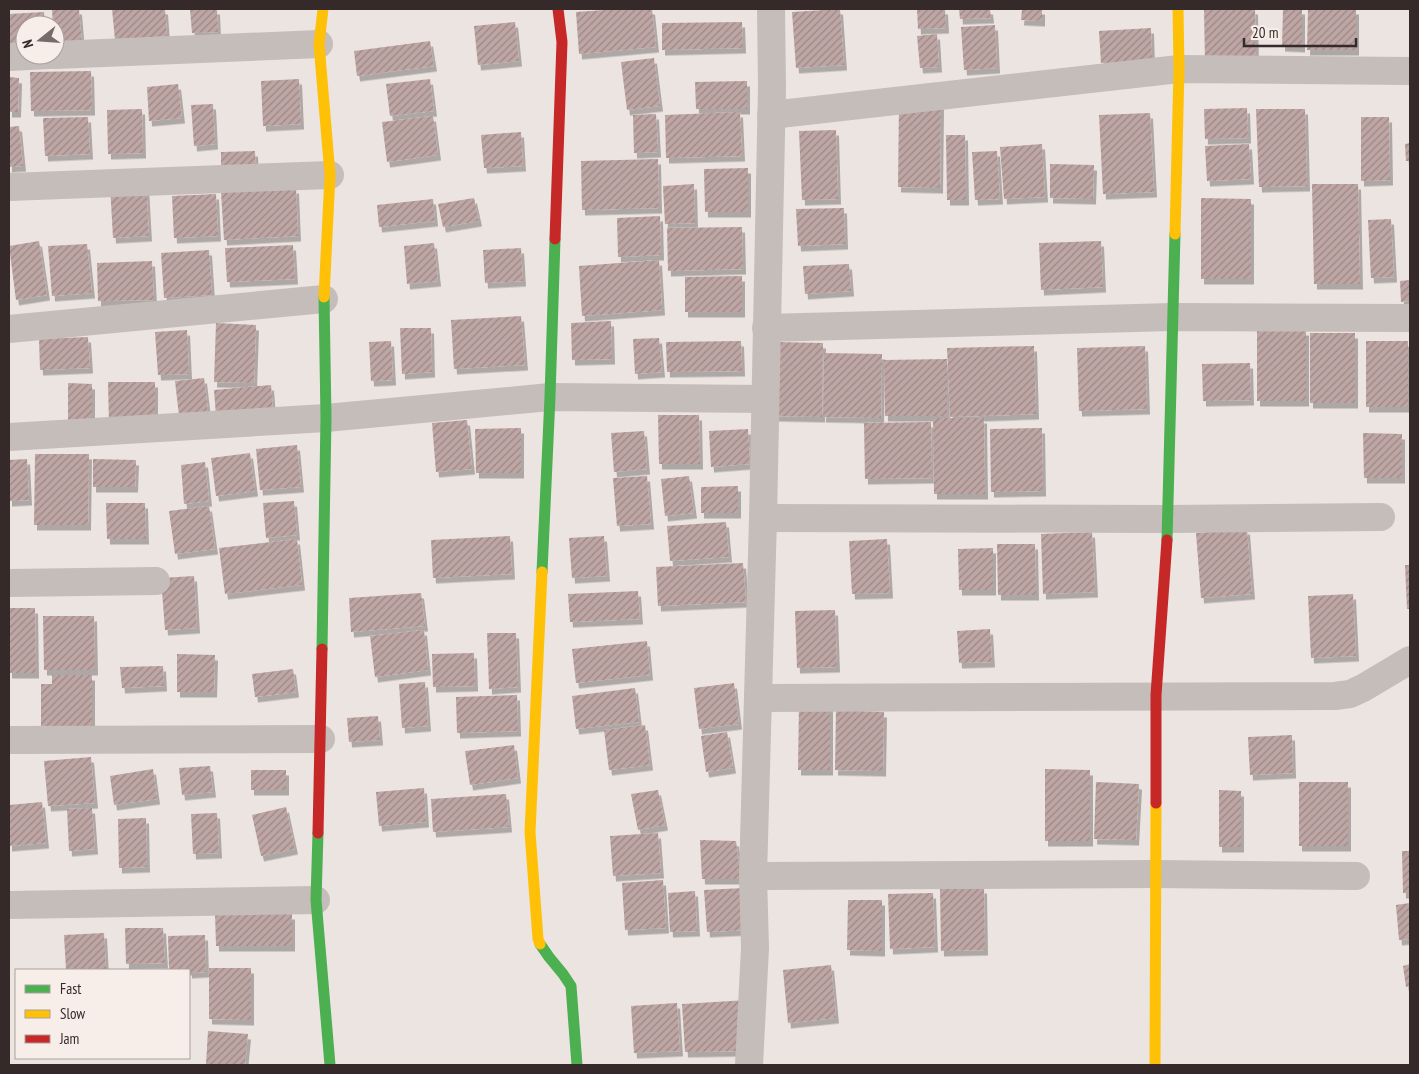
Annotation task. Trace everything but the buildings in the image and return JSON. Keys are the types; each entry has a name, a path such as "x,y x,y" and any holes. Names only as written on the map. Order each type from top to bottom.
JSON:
{"street":[{"path":"323,9 319,44 330,175 324,299 326,418 321,739 316,900 330,1065"},
{"path":"558,9 562,42 550,398 530,832 538,939 543,950 568,979 577,1065"},
{"path":"749,1065 755,948 753,876 763,518 771,115 771,9"},
{"path":"1154,1065 1156,695 1168,518 1179,68 1178,9"},
{"path":"65,55 319,44"},
{"path":"771,115 1179,68 1410,71"},
{"path":"9,187 330,175"},
{"path":"9,329 324,299"},
{"path":"766,328 1172,317 1410,318"},
{"path":"9,437 326,418 550,398 765,399"},
{"path":"763,518 1381,516"},
{"path":"9,584 156,581"},
{"path":"758,698 1156,695 1335,696 1350,694 1363,688 1410,660"},
{"path":"9,740 321,739"},
{"path":"753,876 1155,874 1356,876"},
{"path":"9,904 316,900"}],"traffic: fast":[{"path":"1167,540 1175,234"},
{"path":"542,572 555,239"},
{"path":"322,649 326,418 324,297"},
{"path":"318,833 316,900 330,1065"},
{"path":"540,944 571,986 577,1065"}],"traffic: slow":[{"path":"323,9 319,44 330,175 324,297"},
{"path":"1175,234 1179,69 1178,9"},
{"path":"540,944 538,939 530,832 542,572"},
{"path":"1155,1065 1156,803"}],"traffic: jam":[{"path":"555,239 562,42 558,9"},
{"path":"1156,803 1156,695 1167,540"},
{"path":"318,833 322,649"}]}
